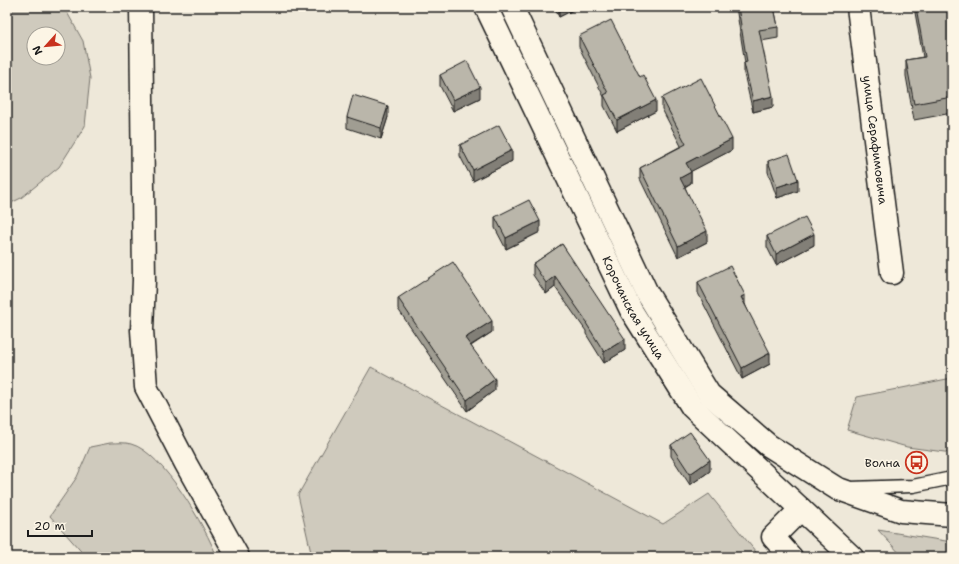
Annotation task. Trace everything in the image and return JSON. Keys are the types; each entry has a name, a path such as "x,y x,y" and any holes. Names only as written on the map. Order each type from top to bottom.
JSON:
{"main road":[{"path":"142,7 144,280 142,330 146,387 186,464 238,557"},
{"name":"Корочанская улица","path":"486,7 631,310 692,407 852,557"},
{"name":"Корочанская улица","path":"512,7 647,293 709,394 768,445 836,488 901,511 952,514"},
{"name":"улица Серафимовича","path":"858,7 892,273"},
{"path":"792,557 773,537 801,509"}],"lane":[{"path":"836,488 913,486 952,478"}],"shaded area":[{"path":"7,7 64,7 83,41 90,78 85,126 59,167 21,198 7,205"},
{"path":"371,367 663,524 709,494 760,557 312,557 298,495"},
{"path":"952,378 952,453 907,447 847,430 857,397"},
{"path":"110,443 131,444 143,450 156,461 182,493 203,528 217,557 86,557 50,516 77,477 90,447"},
{"path":"878,530 952,542 952,557 903,557"}],"building":[{"path":"738,7 774,7 778,27 759,30 773,96 753,101 744,63 747,62"},
{"path":"916,7 952,7 952,97 914,104 906,60 925,57"},
{"path":"611,20 640,77 643,75 656,100 617,120 604,95 608,93 579,36"},
{"path":"467,61 480,87 453,100 440,75"},
{"path":"701,78 732,139 686,163 691,172 680,178 707,231 678,246 640,168 686,144 662,98"},
{"path":"353,95 388,106 381,128 347,117"},
{"path":"499,125 512,150 473,170 460,145"},
{"path":"789,154 798,180 777,187 768,161"},
{"path":"529,200 540,221 506,238 495,217"},
{"path":"805,217 814,234 776,254 767,236"},
{"path":"562,244 625,339 604,352 586,323 587,322 555,276 546,283 533,264"},
{"path":"453,262 492,321 465,338 495,379 467,400 398,298"},
{"path":"730,266 745,295 741,297 770,353 742,368 698,282"},
{"path":"690,432 710,460 690,474 671,445"}],"place":[{"name":"Волна","path":"916,463"}]}
